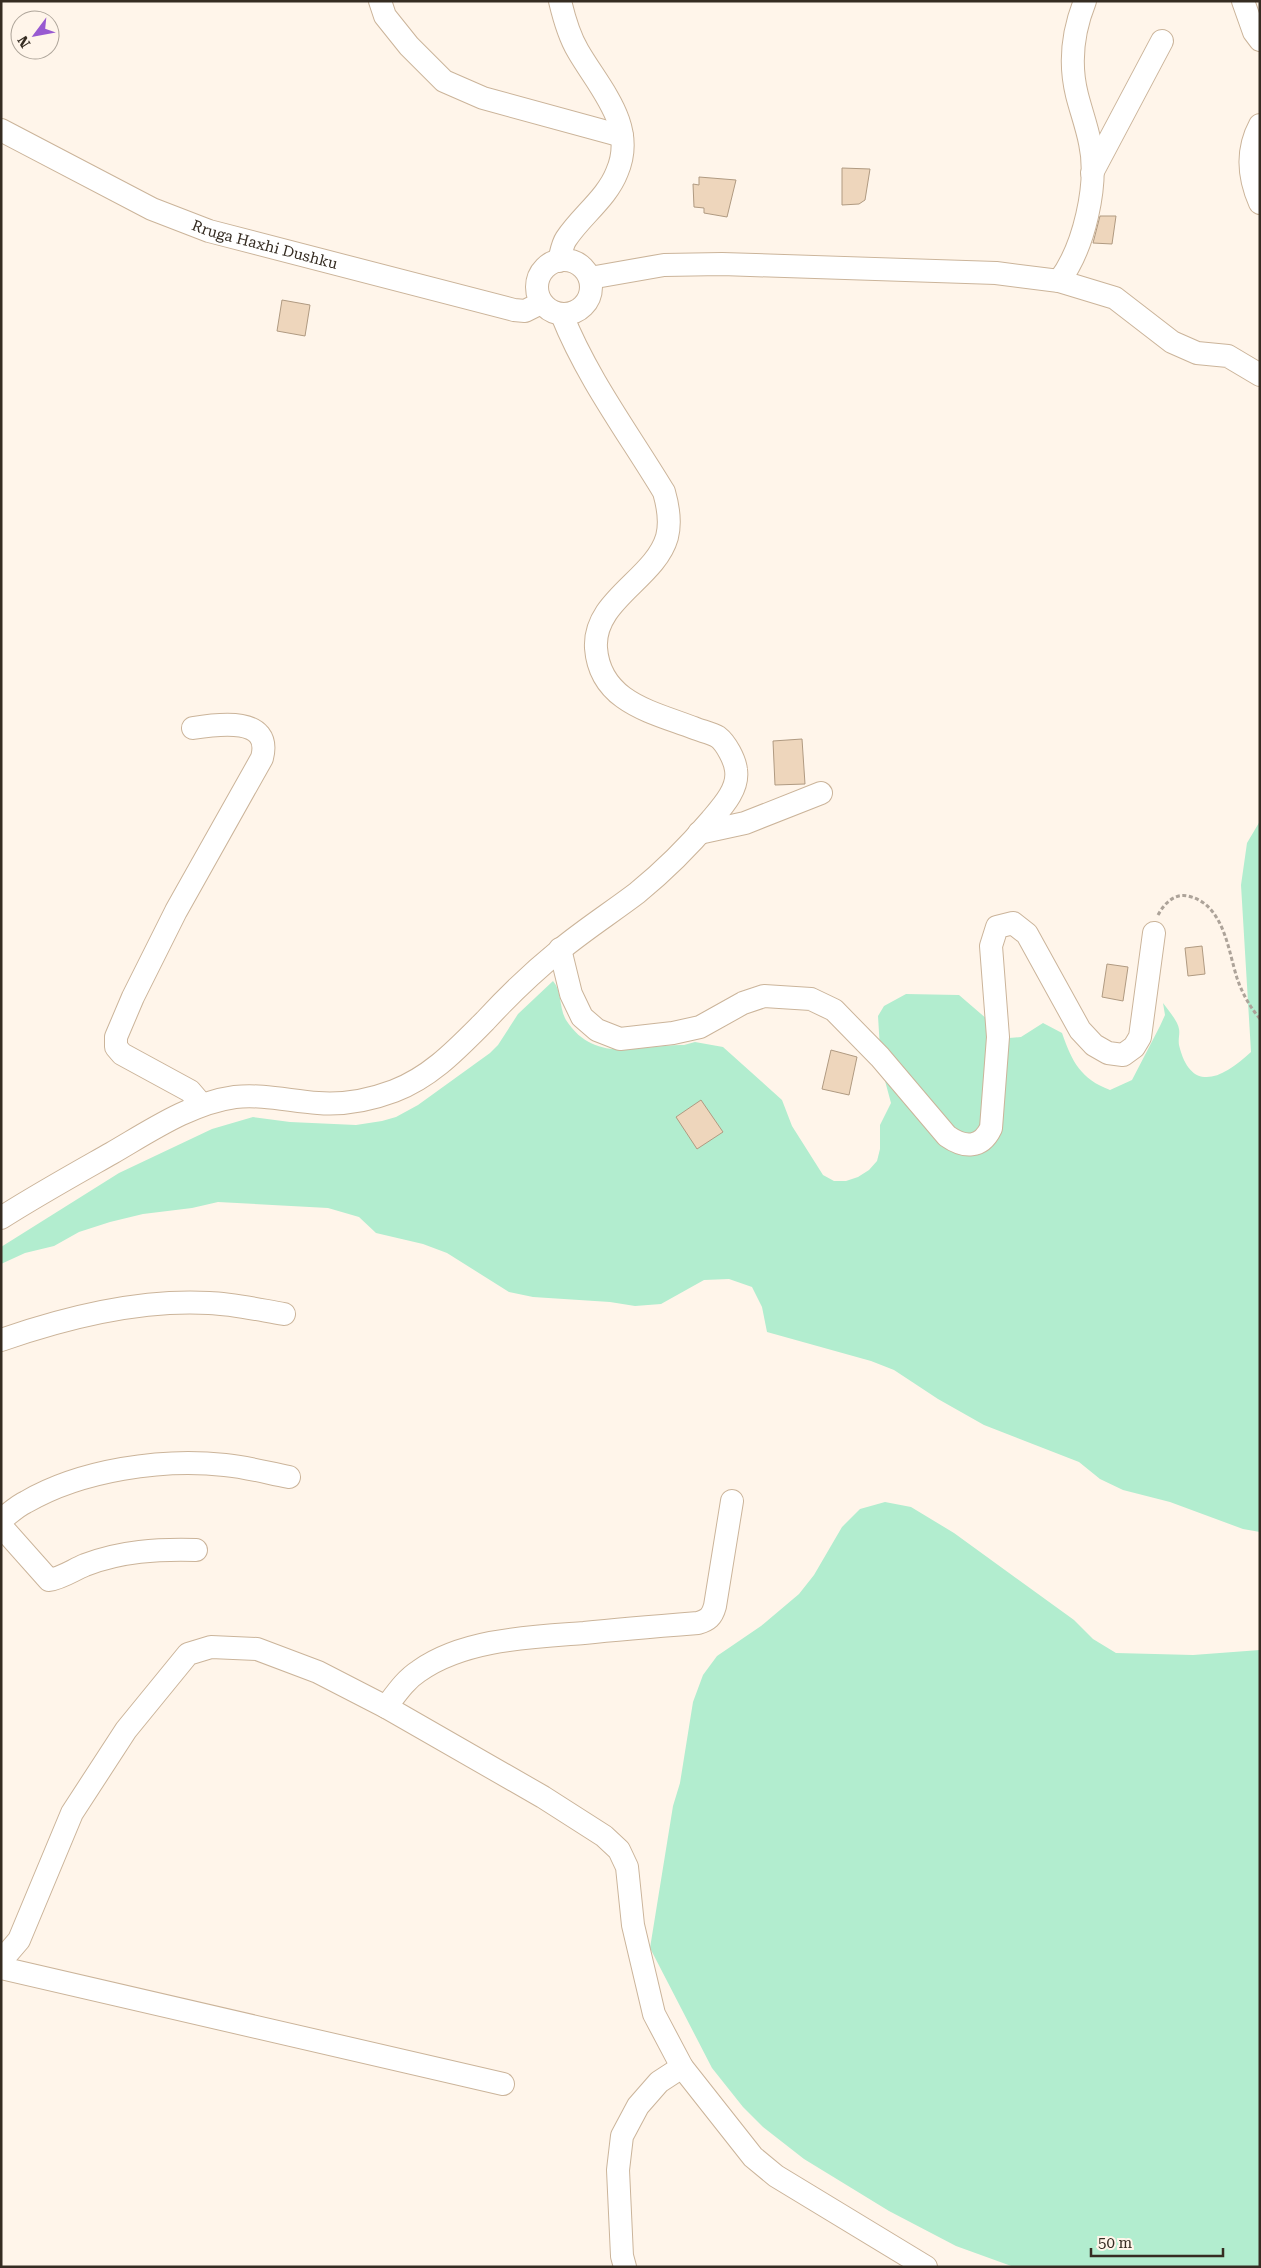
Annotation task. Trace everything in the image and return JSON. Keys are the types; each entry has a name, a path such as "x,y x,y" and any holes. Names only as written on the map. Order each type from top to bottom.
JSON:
{"street":[{"path":"380,1 385,16 409,46 444,81 483,98 622,136"},
{"path":"559,260 565,241 617,173 623,147 622,136 613,106 577,50 566,23 560,1"},
{"path":"1059,281 1071,266 1080,244 1088,207 1092,174 1090,144 1076,92 1072,59 1078,18 1085,1"},
{"path":"1243,1 1254,32 1260,40"},
{"path":"1092,174 1162,41"},
{"path":"1260,125 1249,149 1250,172 1260,203"},
{"name":"Rruga Haxhi Dushku","path":"1,130 152,209 209,231 514,310 525,311 542,303"},
{"path":"559,260 567,260 581,266 590,278 591,294 588,301 577,312 562,315 554,313 542,303 538,295 539,277 550,264 559,260"},
{"path":"590,278 664,265 722,264 996,273 1059,281 1115,298 1172,342 1197,353 1228,356 1260,375"},
{"path":"1,1218 155,1128 202,1105 233,1097 262,1096 317,1103 343,1103 393,1092 417,1080 437,1067 560,950 639,891 680,854 722,806 735,786 736,771 729,751 719,737 638,707 621,698 610,687 603,674 596,648 599,627 606,613 650,564 661,548 667,537 668,508 664,492 589,370 572,340 562,315"},
{"path":"194,728 219,724 243,725 254,730 265,748 262,758 176,911 133,997 116,1038 116,1047 122,1054 190,1091 202,1105"},
{"path":"699,833 745,823 821,793"},
{"path":"560,950 571,994 582,1016 597,1030 620,1039 674,1033 700,1027 743,1003 764,996 811,998 834,1010 880,1057 947,1136 959,1144 974,1145 987,1136 991,1128 998,1037 991,946 997,927 1013,923 1026,934 1080,1030 1094,1046 1108,1053 1123,1055 1134,1047 1140,1036 1154,932"},
{"path":"1,1340 56,1321 112,1310 164,1303 210,1303 284,1314"},
{"path":"1,1520 25,1502 60,1486 140,1466 184,1463 225,1465 289,1477"},
{"path":"386,1708 406,1682 420,1670 442,1658 484,1644 525,1637 698,1623 707,1620 713,1615 715,1606 732,1501"},
{"path":"1,1526 49,1580 57,1579 84,1565 112,1556 146,1550 196,1550"},
{"path":"1,1961 19,1940 72,1813 126,1730 188,1654 211,1647 258,1649 318,1672 386,1708 543,1797 604,1836 619,1850 627,1867 633,1925 654,2014 682,2067 753,2157 770,2171 926,2267"},
{"path":"1,1968 503,2084"},
{"path":"625,2267 622,2256 618,2170 622,2136 643,2100 659,2082 682,2067"}],"path":[{"path":"1154,932 1158,914 1164,904 1172,898 1183,895 1194,898 1212,912 1220,923 1231,950 1237,978 1247,1000 1260,1019"}],"green space":[{"path":"1260,821 1260,1532 1243,1529 1170,1502 1123,1490 1100,1479 1079,1462 984,1425 938,1399 894,1370 871,1361 767,1332 762,1307 752,1287 729,1279 704,1280 661,1304 635,1306 610,1302 533,1297 509,1292 447,1253 423,1244 376,1233 359,1217 328,1208 218,1202 192,1208 143,1214 110,1222 79,1232 54,1246 25,1253 1,1264 1,1247 119,1173 212,1129 253,1117 290,1122 356,1125 396,1117 418,1105 490,1053 498,1045 518,1014 553,981 558,990 566,1020 578,1034 591,1043 605,1048 620,1049 684,1045 695,1042 723,1047 782,1100 792,1126 823,1175 834,1181 846,1181 858,1177 869,1170 877,1161 880,1149 880,1125 891,1103 881,1066 878,1016 884,1006 906,994 959,995 1009,1038 1021,1037 1043,1023 1062,1033 1074,1061 1085,1075 1100,1086 1110,1090 1132,1080 1165,1015 1163,1003 1178,1026 1179,1045 1184,1061 1191,1071 1200,1076 1209,1077 1219,1074 1230,1069 1251,1052 1241,885 1247,843"},
{"path":"885,1502 911,1507 954,1533 1074,1620 1093,1639 1116,1653 1193,1655 1260,1650 1260,2267 1014,2267 956,2246 889,2211 804,2159 763,2127 743,2107 712,2068 650,1948 673,1806 680,1783 693,1702 703,1675 717,1656 761,1626 799,1594 814,1575 842,1527 860,1509"}],"building":[{"path":"842,168 870,169 865,200 859,204 842,205"},
{"path":"699,177 736,180 727,217 704,213 704,208 694,207 693,184 699,185"},
{"path":"1100,216 1116,216 1112,244 1093,243"},
{"path":"282,300 310,305 305,336 277,331"},
{"path":"802,739 805,784 775,785 773,741"},
{"path":"1202,946 1205,974 1188,976 1185,948"},
{"path":"1107,964 1128,967 1123,1001 1102,997"},
{"path":"831,1050 857,1057 849,1095 822,1089"},
{"path":"701,1100 723,1132 697,1149 676,1117"}]}
